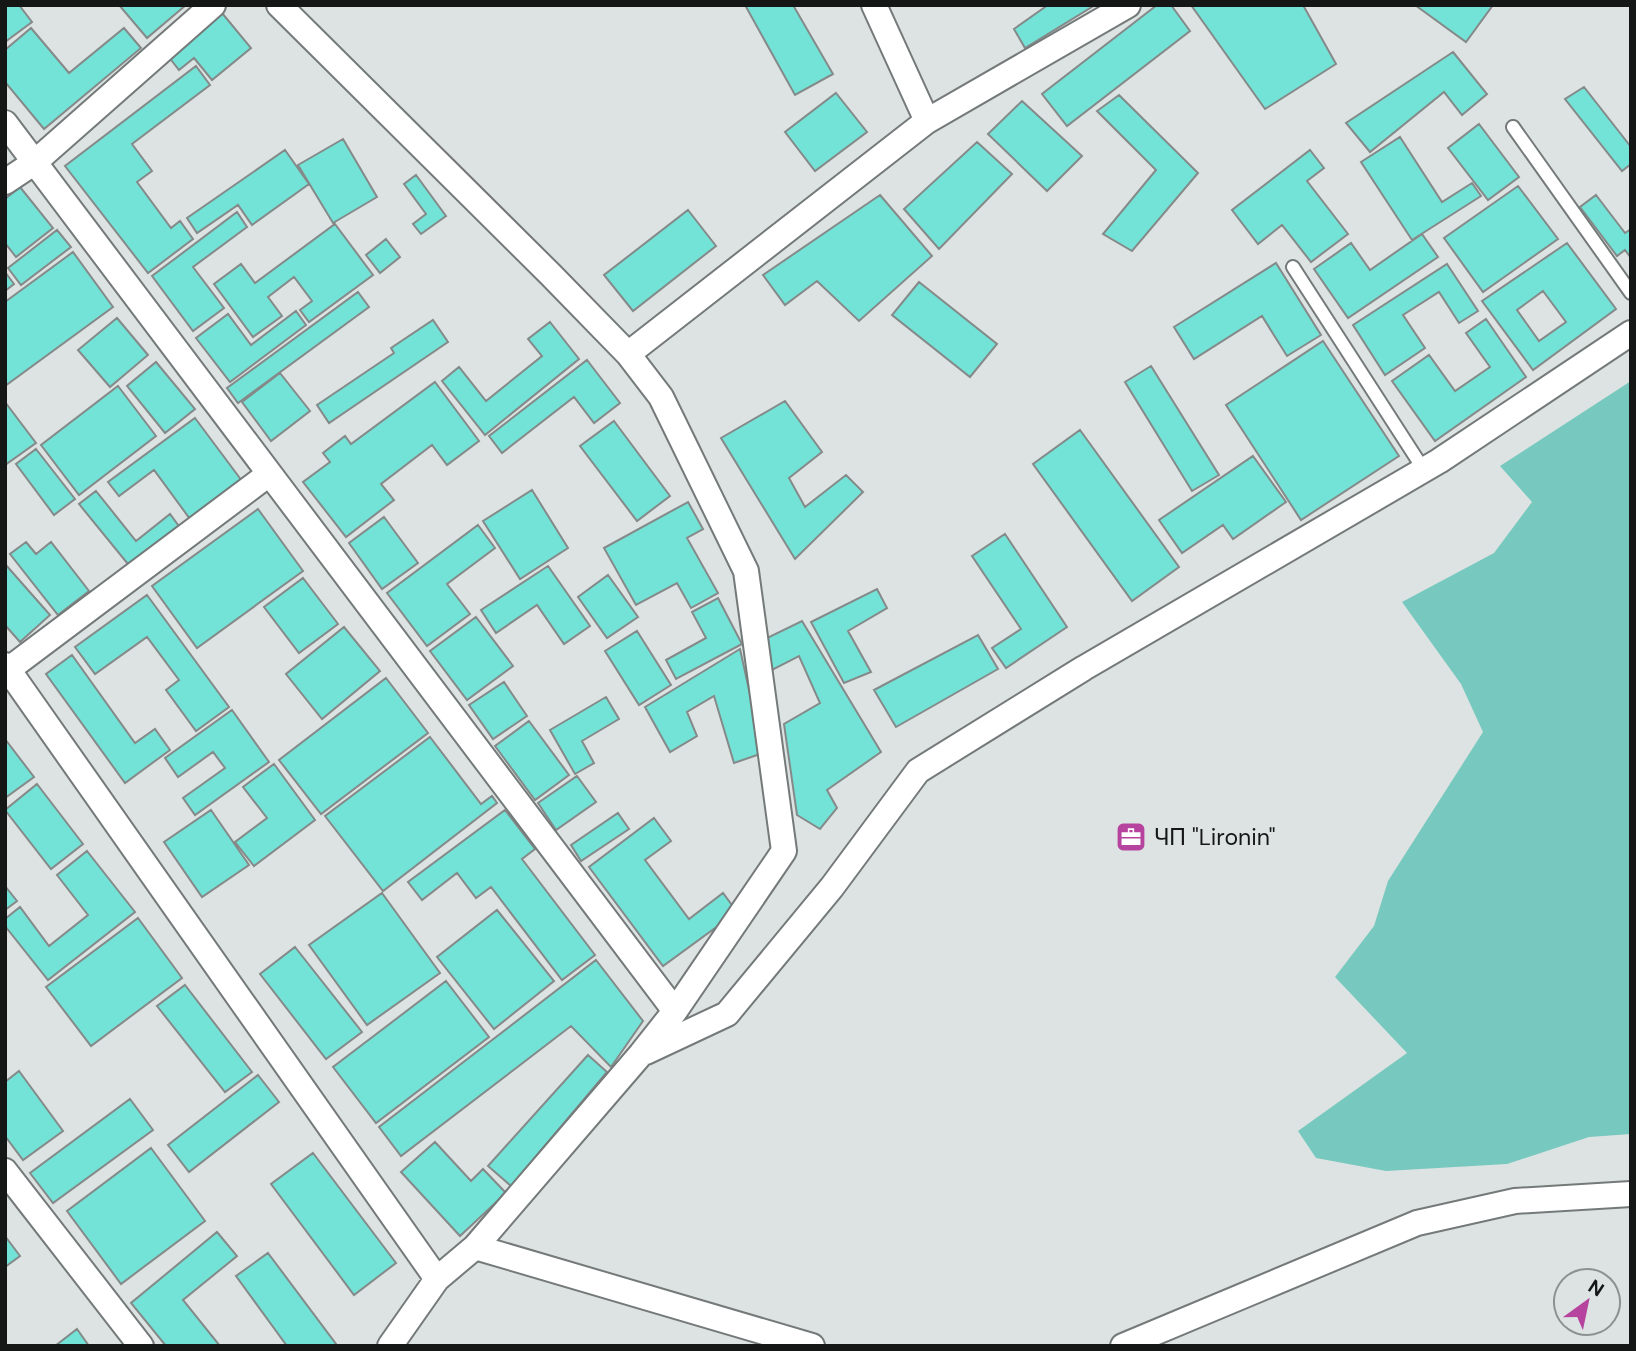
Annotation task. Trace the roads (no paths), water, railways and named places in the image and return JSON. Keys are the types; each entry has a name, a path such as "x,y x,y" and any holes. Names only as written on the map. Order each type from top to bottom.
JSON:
{"street":[{"path":"5,182 35,162 213,5"},
{"path":"279,5 542,265 628,354 661,397 746,571 784,851 675,1010 641,1054 475,1247 437,1279 390,1346"},
{"path":"874,5 927,121"},
{"path":"628,354 927,121 1128,5"},
{"path":"5,123 675,1010"},
{"path":"641,1054 727,1014 831,887 918,771 1084,668 1424,470 1631,333"},
{"path":"269,474 6,669 437,1279"},
{"path":"5,1171 141,1346"},
{"path":"1123,1346 1417,1223 1515,1201 1631,1194"},
{"path":"475,1247 812,1346"}],"lane":[{"path":"1513,127 1631,293"},
{"path":"1293,267 1424,470"}],"place":[{"name":"ЧП \"Lironin\"","path":"1131,837"}]}
